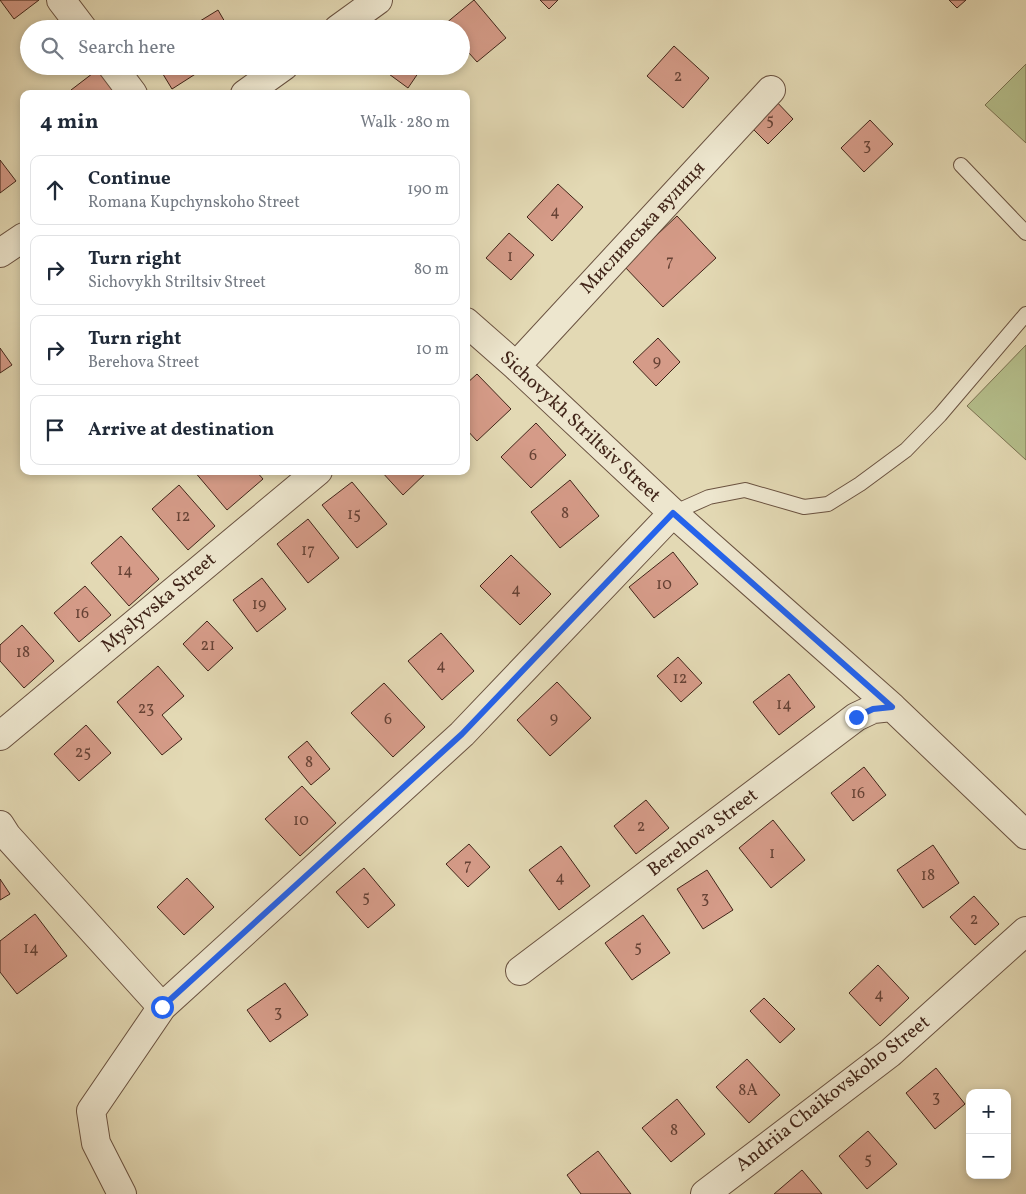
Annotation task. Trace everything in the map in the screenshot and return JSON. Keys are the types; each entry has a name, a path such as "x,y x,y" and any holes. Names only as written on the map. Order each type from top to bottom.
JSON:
{"street":[{"path":"61,0 76,20"},
{"path":"350,20 378,0"},
{"path":"119,75 130,90"},
{"path":"251,90 271,75"},
{"name":"Мисливська вулиця","path":"516,366 771,90"},
{"path":"0,253 20,240"},
{"name":"Sichovykh Striltsiv Street","path":"471,335 516,366 673,513 892,707 1026,835"},
{"name":"Myslyvska Street","path":"0,736 313,475"},
{"path":"122,1194 96,1143 91,1111 162,1007 462,734 673,513"},
{"name":"Berehova Street","path":"520,971 856,717 873,709 892,707"},
{"path":"0,825 7,836 162,1007"},
{"name":"Andriia Chaikovskoho Street","path":"705,1194 890,1053 1026,931"}],"lane":[{"path":"960,165 1026,233"},
{"path":"673,513 709,497 745,490 804,507 828,504 860,484 906,450 940,415 1026,314"}],"green space":[{"path":"1026,64 1026,143 985,105"},
{"path":"1026,345 1026,460 967,406"}],"building":[{"path":"0,0 39,0 14,19"},
{"path":"474,0 506,38 477,62 470,54 470,20 450,20"},
{"path":"540,0 558,0 549,9"},
{"path":"949,0 966,0 957,8"},
{"path":"218,10 224,20 202,20"},
{"path":"674,46 709,78 683,108 647,76"},
{"path":"91,75 107,75 119,90 71,90"},
{"path":"163,75 194,75 172,89"},
{"path":"390,75 417,75 408,88"},
{"path":"773,98 793,119 768,144 747,123"},
{"path":"870,120 893,144 864,172 841,148"},
{"path":"0,160 16,181 0,193"},
{"path":"558,184 583,207 552,241 527,217"},
{"path":"677,216 716,258 663,307 624,266"},
{"path":"509,233 534,255 511,280 486,258"},
{"path":"658,338 680,362 656,386 633,362"},
{"path":"0,348 12,365 0,373"},
{"path":"477,374 511,409 477,441 470,433 470,380"},
{"path":"536,423 566,455 531,488 501,457"},
{"path":"197,475 260,475 263,479 227,510"},
{"path":"385,475 424,475 403,495"},
{"path":"570,480 599,516 560,548 531,512"},
{"path":"352,482 387,524 357,548 322,505"},
{"path":"179,485 215,526 188,550 152,509"},
{"path":"308,519 339,558 308,583 277,544"},
{"path":"121,536 159,579 129,606 91,563"},
{"path":"673,552 698,584 654,618 629,587"},
{"path":"511,555 551,594 520,625 480,586"},
{"path":"262,578 286,609 257,632 233,600"},
{"path":"85,586 111,615 79,642 54,613"},
{"path":"207,621 233,648 208,671 183,644"},
{"path":"22,625 54,661 24,688 0,661 0,645"},
{"path":"441,633 474,671 442,700 408,661"},
{"path":"678,657 702,683 681,702 657,676"},
{"path":"158,666 184,696 162,715 182,739 162,755 117,702"},
{"path":"789,674 815,707 779,735 753,702"},
{"path":"557,682 591,718 550,756 517,720"},
{"path":"384,683 425,727 393,757 351,713"},
{"path":"86,725 111,753 79,781 54,754"},
{"path":"307,741 330,769 311,785 288,757"},
{"path":"864,767 886,795 853,821 831,793"},
{"path":"302,786 336,823 300,856 265,819"},
{"path":"646,800 669,828 636,854 614,826"},
{"path":"773,820 805,860 771,888 739,848"},
{"path":"469,844 490,867 468,887 446,864"},
{"path":"933,845 959,883 923,908 897,870"},
{"path":"561,846 590,886 559,910 529,870"},
{"path":"364,868 395,905 368,928 336,892"},
{"path":"707,870 733,910 703,929 677,889"},
{"path":"187,878 214,907 184,935 157,907"},
{"path":"0,879 10,894 0,900"},
{"path":"974,896 999,924 975,945 950,917"},
{"path":"35,914 67,956 17,994 0,972 0,941"},
{"path":"643,915 670,953 632,980 605,943"},
{"path":"878,965 909,998 880,1026 849,993"},
{"path":"285,983 308,1015 270,1042 247,1010"},
{"path":"764,998 795,1029 780,1043 750,1011"},
{"path":"747,1059 780,1095 749,1123 716,1087"},
{"path":"936,1068 965,1104 935,1129 906,1093"},
{"path":"677,1099 705,1134 671,1162 642,1128"},
{"path":"868,1131 897,1164 867,1189 839,1156"},
{"path":"598,1151 631,1194 581,1194 567,1175"},
{"path":"802,1170 822,1194 774,1194"}],"route":[{"path":"162,1007 462,734 673,513 892,707 873,709 856,717"}]}
